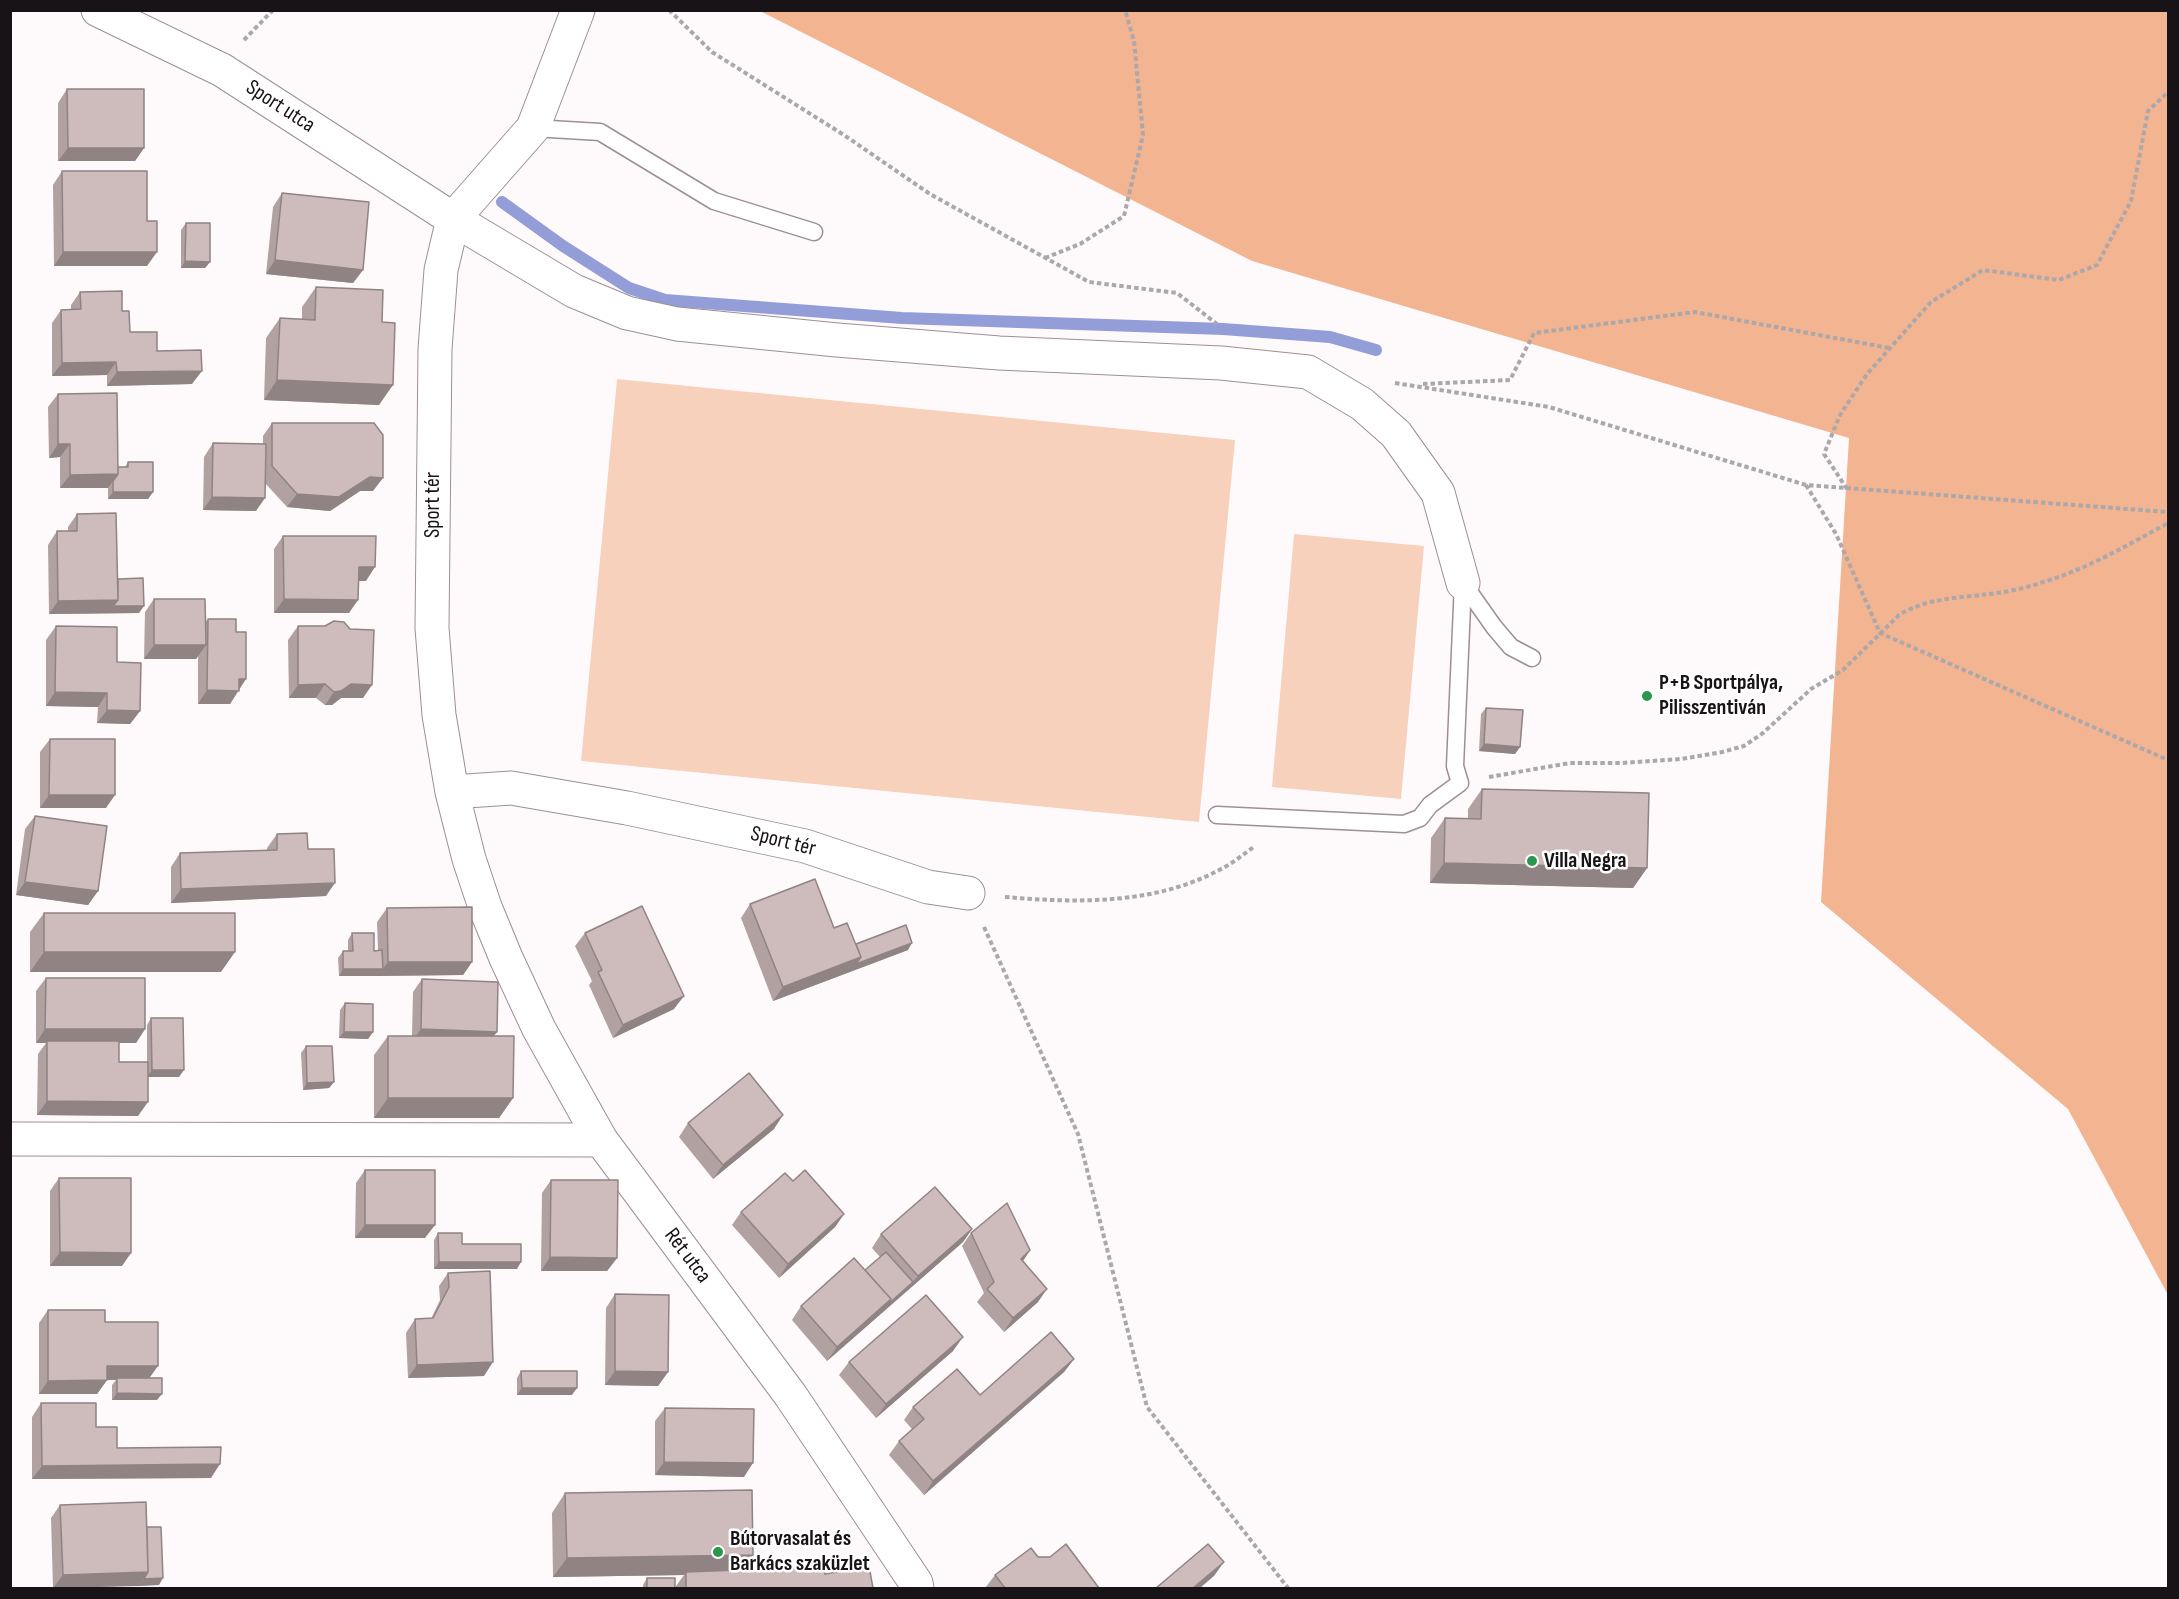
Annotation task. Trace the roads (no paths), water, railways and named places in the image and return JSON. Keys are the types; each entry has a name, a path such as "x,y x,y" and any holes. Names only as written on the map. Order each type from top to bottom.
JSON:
{"street":[{"name":"Sport utca","path":"98,10 222,70 453,219 574,291 627,313 677,324 999,353 1221,363 1308,372 1362,404 1396,434 1437,493 1463,583"},
{"path":"453,219 533,128 578,10"},
{"name":"Sport tér","path":"453,219 441,270 435,349 432,628 439,715 452,792 485,907"},
{"name":"Sport tér","path":"452,792 512,788 627,808 805,846 928,887 968,893"},
{"name":"Rét utca","path":"485,907 539,1029 601,1140 791,1396 916,1583 917,1588"},
{"path":"10,1139 601,1140"}],"lane":[{"path":"533,128 600,132 714,201 814,232"},
{"path":"1463,583 1511,647 1532,658"},
{"path":"1217,815 1306,821 1409,824 1420,818 1430,805 1460,783 1455,766 1463,583"}],"waterway":[{"path":"502,202 563,246 629,288 665,300 902,318 1223,329 1330,337 1376,350"}],"place":[{"name":"P+B Sportpálya, Pilisszentiván","path":"1647,696"},
{"name":"Villa Negra","path":"1532,861"},
{"name":"Bútorvasalat és Barkács szaküzlet","path":"718,1552"}]}
